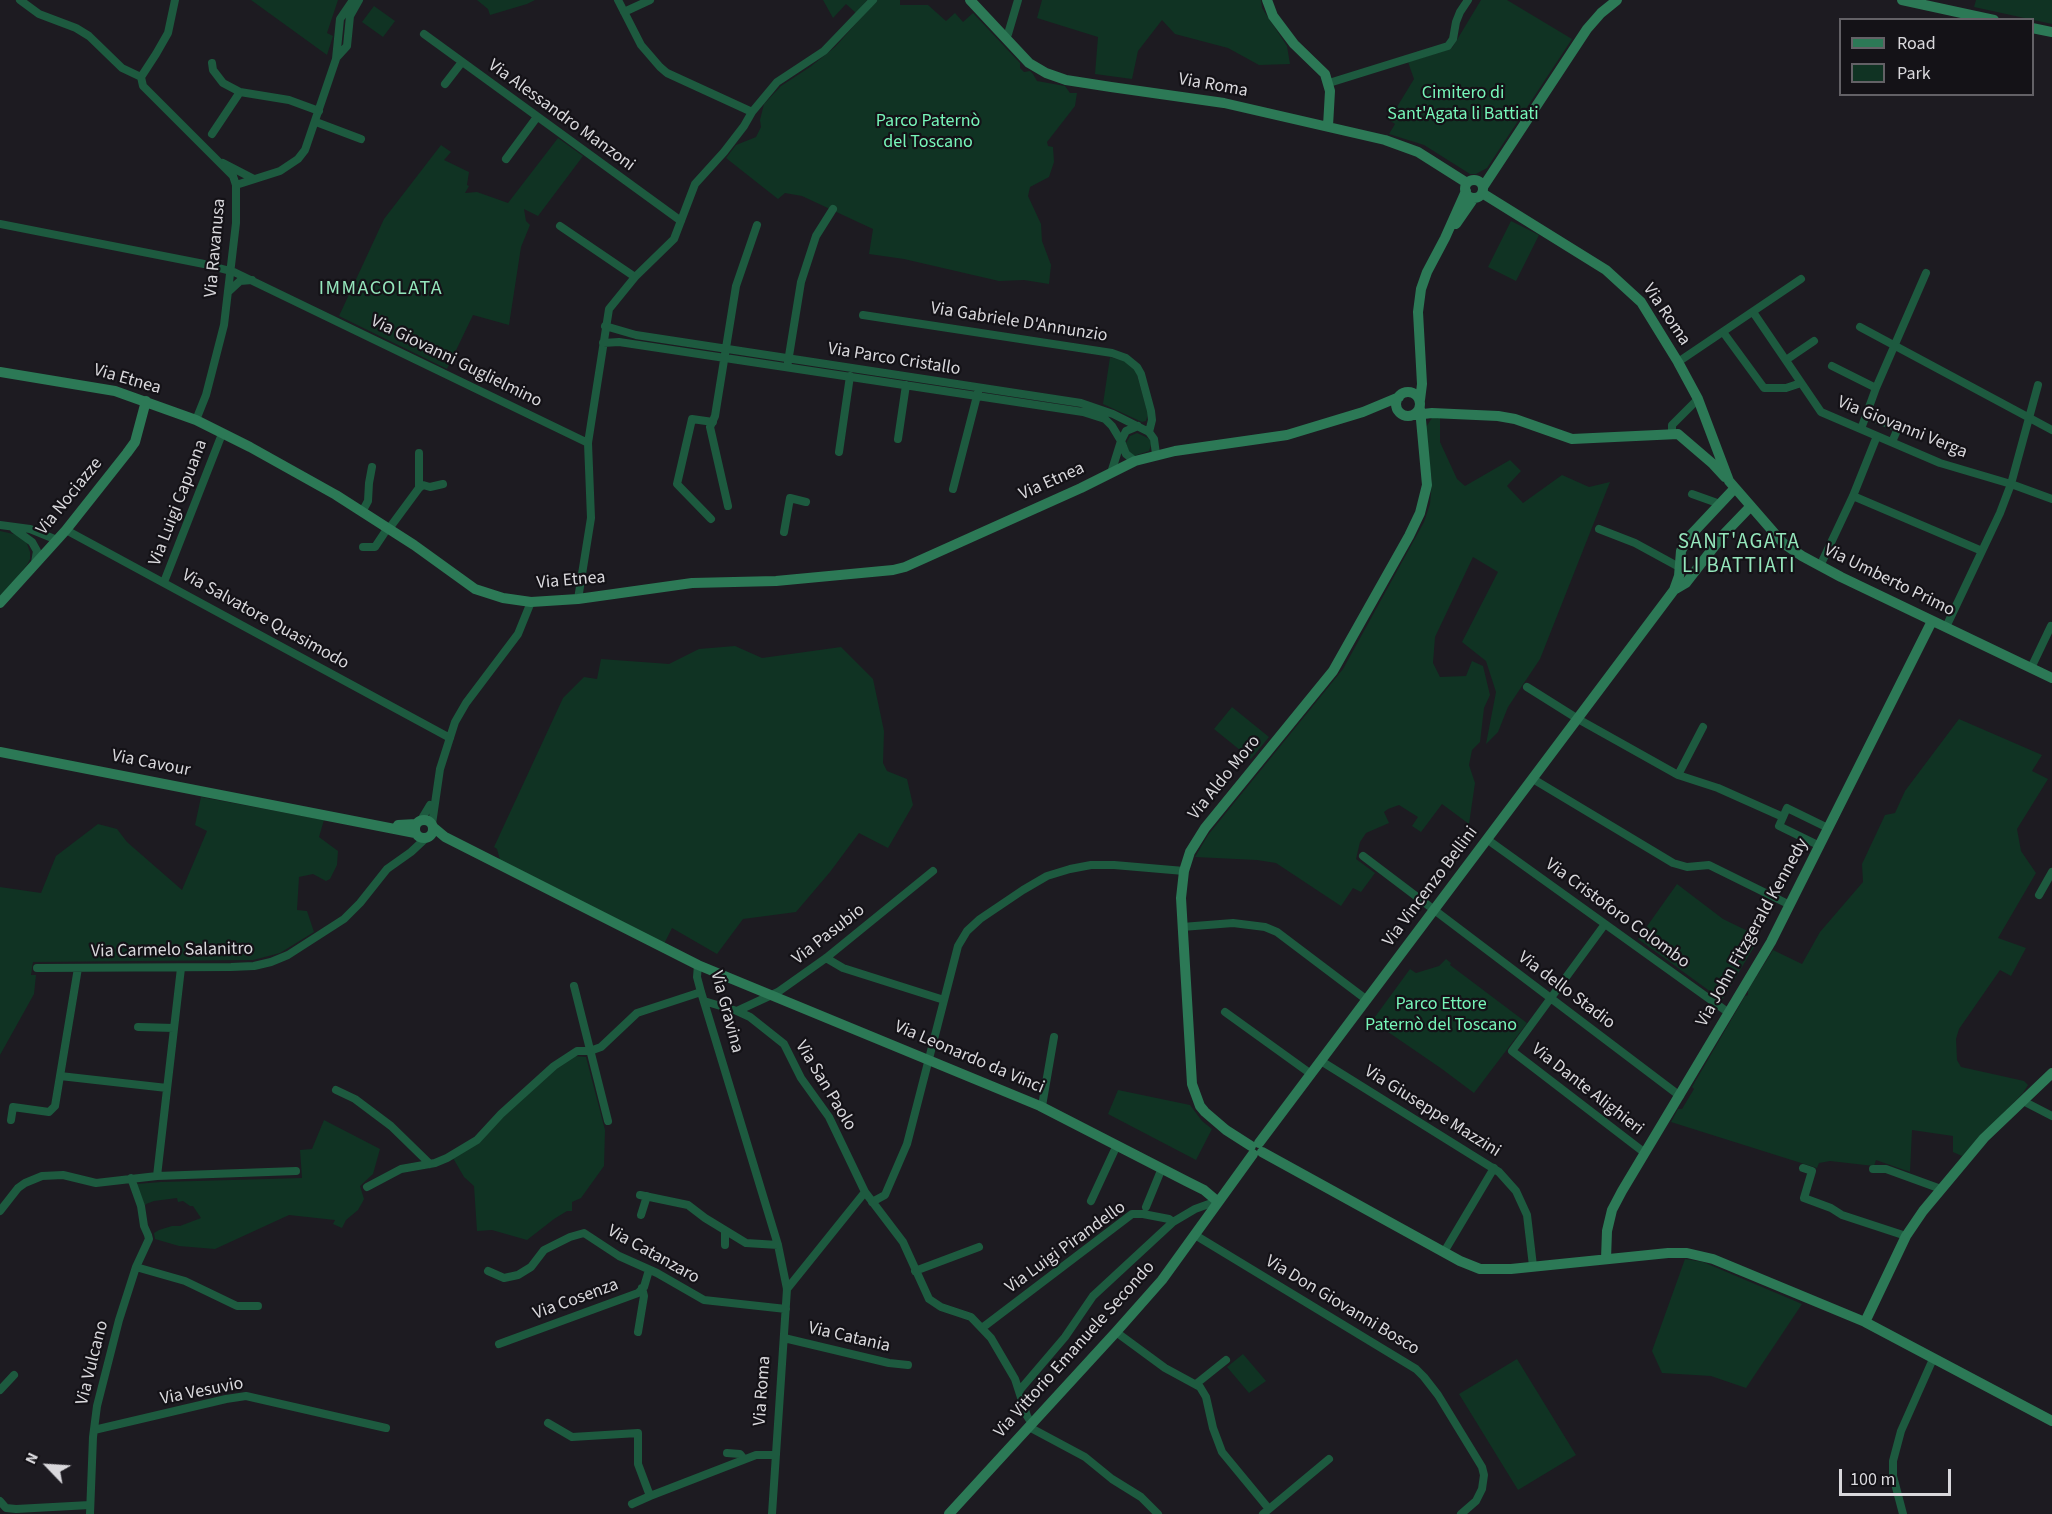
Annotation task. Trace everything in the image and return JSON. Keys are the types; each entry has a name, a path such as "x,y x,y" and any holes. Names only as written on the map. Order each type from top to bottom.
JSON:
{"main road":[{"name":"Via Roma","path":"970,0 1036,69 1056,77 1111,87 1224,103 1328,126 1410,148 1606,270 1628,288 1650,315 1678,362 1698,399 1732,485"},
{"path":"1268,0 1273,16 1294,44 1321,68 1329,83 1328,126"},
{"path":"1421,444 1421,430 1413,411 1422,384 1418,312 1426,272 1475,188 1498,164 1587,29 1617,0"},
{"path":"1902,0 1985,18"},
{"path":"2034,28 2052,32"},
{"name":"Via Etnea","path":"0,372 107,389 196,420 250,447 362,512 387,530 414,545 475,589 503,598 531,602 578,599 692,583 776,581 894,570 1081,488 1135,461 1156,454 1287,435 1363,412"},
{"path":"1413,411 1396,405 1417,380 1420,372"},
{"path":"1363,412 1403,395 1415,394 1413,411 1421,444"},
{"name":"Via Nociazze","path":"0,603 35,564 42,551 66,530 135,442 146,401"},
{"path":"1363,412 1413,411 1498,416 1515,419 1572,439 1675,433"},
{"path":"1421,430 1431,412"},
{"name":"Via Umberto Primo","path":"1675,433 1713,464 1783,543 1820,566 2052,678"},
{"name":"Via Aldo Moro","path":"1421,444 1426,470 1426,485 1420,513 1345,652 1333,671 1205,828 1190,852 1184,871 1181,898 1182,927 1191,1075 1194,1092 1200,1106 1211,1118 1256,1149 1471,1267 1494,1270 1687,1253 1713,1259 1865,1322 2052,1421"},
{"path":"1674,590 1679,576 1681,551 1687,539 1720,504 1732,485"},
{"path":"1674,590 1690,578 1724,534 1750,507"},
{"path":"1679,569 1690,578"},
{"name":"Via Vincenzo Bellini","path":"1217,1201 1674,590"},
{"name":"Via John Fitzgerald Kennedy","path":"1606,1259 1607,1232 1612,1210 1771,942 1932,621"},
{"name":"Via Cavour","path":"0,752 297,809 424,830"},
{"name":"Via Gravina","path":"424,830 476,851 698,965"},
{"name":"Via Leonardo da Vinci","path":"698,965 1042,1106 1204,1190 1217,1201"},
{"path":"1865,1322 1915,1221 1977,1146 2052,1073"},
{"name":"Via Vittorio Emanuele Secondo","path":"949,1514 1162,1280 1217,1201"}],"street":[{"path":"20,0 39,14 76,28 89,36 122,68 141,77 168,33 175,0"},
{"path":"236,185 280,171 298,159 305,150 336,58 340,19 353,0"},
{"path":"336,58 347,46 350,16 359,0"},
{"path":"618,0 641,45 667,73 752,112"},
{"path":"624,12 650,0"},
{"path":"578,599 591,518 588,443 609,309 635,277 674,239 695,184 724,152 752,112 777,82 824,51 873,0"},
{"path":"1006,38 1018,0"},
{"path":"1329,83 1450,44 1456,22 1468,0"},
{"name":"Via Alessandro Manzoni","path":"424,34 681,221"},
{"path":"445,84 462,62"},
{"path":"212,63 213,70 223,83 240,92 289,100 319,111"},
{"name":"Via Ravanusa","path":"141,77 143,86 233,176 236,185 236,223 224,326 206,395 196,420"},
{"path":"212,134 240,92"},
{"path":"506,159 537,117"},
{"path":"316,122 361,139"},
{"path":"217,160 254,179"},
{"path":"788,363 801,282 816,236 833,209"},
{"name":"Via Giovanni Guglielmino","path":"0,224 230,270 588,443"},
{"path":"728,506 710,427 726,354 738,275 757,225"},
{"path":"560,226 635,277"},
{"path":"1861,429 1876,388 1926,273"},
{"path":"1678,362 1801,279"},
{"path":"228,292 240,281 252,280"},
{"name":"Via Giovanni Verga","path":"1753,312 1821,412 1940,463 2052,499"},
{"name":"Via Gabriele D'Annunzio","path":"863,315 1112,353 1126,358 1137,367 1141,374 1151,411 1152,420 1149,432"},
{"name":"Via Parco Cristallo","path":"605,326 726,354"},
{"path":"1860,327 2052,430"},
{"path":"1723,332 1764,388 1786,388 1801,383"},
{"path":"1786,360 1814,341"},
{"name":"Via Parco Cristallo","path":"603,343 619,342 726,354 978,392 1093,414 1105,419 1121,441"},
{"name":"Via Parco Cristallo","path":"788,363 906,385 1081,404 1113,414 1149,432"},
{"path":"1832,366 1876,388"},
{"path":"838,452 850,376"},
{"path":"898,439 906,385"},
{"path":"1946,627 2000,513 2011,484 2038,385"},
{"path":"953,489 978,392"},
{"path":"1675,433 1672,425 1698,399"},
{"path":"1866,415 1898,428 1892,442"},
{"path":"711,519 677,484 692,419 712,422"},
{"path":"1111,473 1126,430 1138,426"},
{"path":"1149,432 1154,439 1156,454"},
{"name":"Via Luigi Capuana","path":"164,582 222,434"},
{"path":"1820,566 1878,436"},
{"path":"1121,441 1126,454 1135,461"},
{"path":"419,453 419,488"},
{"path":"362,512 368,501 372,467"},
{"path":"363,547 375,547 419,488 423,485 430,487 443,484"},
{"path":"1692,494 1720,504"},
{"path":"1853,496 1982,551"},
{"path":"784,532 790,498 806,502"},
{"path":"0,525 37,531 57,540"},
{"path":"10,527 42,551"},
{"path":"1599,529 1635,543 1679,569"},
{"name":"Via Salvatore Quasimodo","path":"66,530 450,738"},
{"path":"424,830 450,738 466,703 518,634 531,602"},
{"path":"2031,668 2051,626"},
{"path":"1527,687 1578,719 1678,775 1718,788 1780,815"},
{"path":"1678,775 1703,727"},
{"path":"1533,779 1673,863 1687,867 1709,865 1790,905"},
{"path":"1820,846 1779,826 1780,815 1787,808 1828,828"},
{"name":"Via Carmelo Salanitro","path":"37,968 254,966 288,955 344,919 387,869 411,852 424,830"},
{"name":"Via Cristoforo Colombo","path":"1488,840 1729,1013"},
{"name":"Via dello Stadio","path":"1363,855 1680,1096"},
{"path":"872,1202 885,1195 907,1144 944,1000 961,940 967,931 980,919 1047,876 1091,865 1128,865 1184,871"},
{"name":"Via Pasubio","path":"737,1011 778,992 826,958 933,871"},
{"path":"2039,895 2052,872"},
{"path":"1182,927 1233,923 1265,927 1277,932 1367,1000"},
{"path":"1551,998 1605,924"},
{"path":"826,958 843,968 944,1000"},
{"name":"Via Gravina","path":"698,965 697,977 701,992 784,1270"},
{"path":"11,1120 13,1107 49,1112 52,1110 78,968"},
{"path":"157,1176 181,968"},
{"path":"574,986 608,1121"},
{"path":"367,1187 401,1169 430,1164 447,1158 477,1140 501,1114 554,1066 577,1051 590,1051 600,1047 637,1013 701,992"},
{"name":"Via Dante Alighieri","path":"1551,998 1512,1051 1645,1153"},
{"name":"Via San Paolo","path":"704,1001 750,1017 784,1044 801,1078 829,1117 865,1192 903,1242 924,1291 935,1304 971,1317 982,1328 1000,1351 1015,1379 1030,1425"},
{"path":"1225,1012 1311,1074"},
{"path":"138,1027 174,1028"},
{"path":"1042,1106 1054,1038"},
{"name":"Via Giuseppe Mazzini","path":"1321,1061 1494,1168 1511,1184 1527,1215 1533,1266"},
{"path":"60,1076 167,1088"},
{"path":"336,1090 355,1100 391,1126 430,1164"},
{"path":"2023,1101 2052,1116"},
{"path":"1091,1201 1117,1145"},
{"path":"1146,1207 1162,1168"},
{"path":"1444,1252 1494,1168"},
{"path":"1803,1168 1812,1171 1804,1198 1831,1208 1842,1215 1906,1236"},
{"path":"1873,1169 1886,1169 1941,1189"},
{"path":"0,1211 18,1188 42,1176 63,1175 96,1183 157,1176 296,1171"},
{"name":"Via Vulcano","path":"90,1510 94,1430 99,1396 135,1267 149,1239 131,1178"},
{"path":"787,1289 865,1192"},
{"path":"641,1215 643,1195 688,1205 746,1243 778,1245"},
{"path":"1019,1391 1065,1337 1093,1296 1173,1222 1196,1209 1217,1201"},
{"name":"Via Luigi Pirandello","path":"982,1328 1132,1214 1169,1219 1173,1222"},
{"path":"725,1231 725,1245"},
{"name":"Via Catanzaro","path":"488,1271 504,1278 518,1275 531,1267 544,1250 580,1233 588,1234 619,1256 704,1300 786,1309"},
{"name":"Via Don Giovanni Bosco","path":"1195,1235 1416,1369 1424,1377 1438,1395 1482,1467 1484,1475 1482,1489 1476,1501 1461,1514"},
{"path":"914,1269 979,1247"},
{"path":"135,1267 185,1281 237,1306 258,1306"},
{"name":"Via Cosenza","path":"500,1344 638,1293 649,1270"},
{"path":"784,1270 798,1276"},
{"name":"Via Roma","path":"772,1514 787,1289 784,1270"},
{"path":"638,1332 644,1296 642,1288"},
{"path":"1116,1332 1165,1368 1197,1384 1206,1397 1213,1428 1222,1452 1266,1512 1329,1459"},
{"name":"Via Catania","path":"784,1338 908,1365"},
{"path":"1903,1514 1893,1476 1893,1461 1901,1431 1933,1359"},
{"path":"1197,1384 1226,1360"},
{"path":"0,1390 14,1375"},
{"name":"Via Vesuvio","path":"94,1430 246,1396 386,1428"},
{"path":"549,1423 572,1437 638,1433 638,1464 650,1496"},
{"path":"1030,1425 1085,1457 1112,1479 1140,1497 1158,1514"},
{"path":"727,1453 740,1454 744,1459"},
{"path":"632,1504 744,1459 756,1455 776,1455"},
{"path":"0,1501 6,1511 90,1510"}],"green space":[{"path":"251,0 338,0 327,33 333,36 327,55"},
{"path":"477,0 535,0 490,15 488,9"},
{"path":"823,0 867,0 856,13 846,4 833,18"},
{"name":"Parco Paternò del Toscano","path":"877,0 900,0 900,5 928,5 946,21 955,13 963,22 973,13 1020,63 1020,68 1024,72 1030,71 1037,81 1065,86 1070,93 1077,93 1075,106 1047,142 1048,146 1053,147 1054,162 1049,177 1030,187 1028,196 1041,224 1042,241 1051,265 1049,284 1024,280 999,281 904,259 869,254 873,229 802,196 785,193 778,199 726,158 736,145 756,137 761,127 760,120 764,104 781,86 835,47"},
{"path":"1042,0 1261,0 1262,8 1287,46 1290,64 1259,65 1228,48 1175,34 1162,20 1138,51 1132,79 1095,74 1098,37 1037,18"},
{"name":"Cimitero di Sant'Agata li Battiati","path":"1481,0 1507,0 1572,39 1487,168 1476,174 1470,174 1424,145 1389,134 1395,124 1389,120 1414,79 1408,62 1452,48"},
{"path":"1976,0 2052,0 2052,24 2034,20 2034,18 1974,7"},
{"path":"374,6 395,21 383,37 362,22"},
{"path":"558,138 583,156 538,216 524,209 526,221 530,225 521,247 509,325 473,315 447,369 339,316 384,219 441,145 451,152 444,160 469,172 467,185 469,186 465,193 477,192 508,203"},
{"path":"1511,221 1539,235 1516,281 1488,267"},
{"path":"1110,357 1127,362 1135,368 1148,414 1146,421 1142,422 1103,404"},
{"path":"1432,418 1440,418 1440,442 1457,479 1465,486 1510,460 1521,471 1507,486 1523,503 1562,475 1589,487 1610,482 1540,659 1508,707 1498,732 1486,744 1496,692 1486,661 1462,642 1498,572 1473,557 1435,637 1433,663 1440,677 1466,676 1472,661 1483,666 1490,695 1484,708 1480,742 1472,750 1469,765 1475,783 1469,824 1442,804 1421,832 1412,826 1418,817 1399,805 1388,809 1384,812 1389,823 1366,833 1360,842 1356,859 1375,873 1361,892 1353,888 1341,906 1276,863 1195,857 1208,835 1343,669 1424,522 1430,504 1432,480 1424,430"},
{"path":"1137,433 1148,438 1151,445 1149,451 1134,456 1129,452 1126,443 1130,436"},
{"path":"0,531 18,535 26,541 30,559 0,598"},
{"path":"735,646 762,658 841,647 873,679 884,731 883,763 887,771 907,779 913,805 888,848 859,833 796,912 743,919 717,954 672,928 664,944 500,860 497,849 494,847 563,698 584,677 597,679 601,659 669,664 699,649"},
{"path":"1232,707 1269,737 1251,759 1214,729"},
{"path":"1959,719 2042,755 2032,771 2048,779 2017,829 2021,851 2036,873 1998,938 2026,948 2011,976 2000,970 1959,1029 1956,1039 1957,1060 1961,1067 2024,1081 2028,1085 2023,1093 1962,1156 1953,1152 1953,1136 1912,1130 1910,1172 1876,1160 1874,1166 1830,1161 1819,1163 1817,1168 1671,1122 1694,1089 1692,1087 1773,950 1802,964 1820,932 1863,882 1862,864 1885,815 1895,813 1905,791"},
{"path":"201,797 324,820 319,837 338,851 337,865 330,879 326,881 313,874 299,877 297,910 307,911 314,932 280,953 253,960 33,962 31,975 36,975 34,994 0,1055 0,887 41,893 56,856 98,824 117,829 127,842 182,890 207,831 195,825"},
{"path":"1677,884 1723,919 1760,937 1722,1000 1638,939"},
{"name":"Parco Ettore Paternò del Toscano","path":"1446,959 1451,963 1450,965 1527,1023 1474,1093 1372,1021 1410,969 1416,973 1439,966"},
{"path":"574,1056 586,1057 605,1130 604,1166 581,1198 572,1202 572,1211 567,1211 554,1219 527,1240 492,1230 477,1231 474,1186 464,1177 453,1158 554,1069"},
{"path":"1118,1090 1190,1105 1202,1121 1212,1129 1196,1160 1108,1114"},
{"path":"324,1120 380,1149 373,1174 360,1186 364,1199 358,1210 346,1220 342,1228 333,1224 335,1220 289,1215 215,1249 179,1246 155,1239 154,1233 159,1230 180,1226 201,1218 193,1206 183,1201 178,1202 177,1198 144,1204 136,1184 302,1178 300,1150 312,1149"},
{"path":"1685,1259 1703,1262 1802,1304 1746,1388 1711,1376 1662,1373 1652,1351"},
{"path":"1243,1354 1266,1381 1249,1393 1227,1367"},
{"path":"1517,1359 1576,1455 1518,1490 1459,1394"}],"district":[{"name":"IMMACOLATA","path":"381,290"},
{"name":"SANT'AGATA LI BATTIATI","path":"1739,555"}]}
